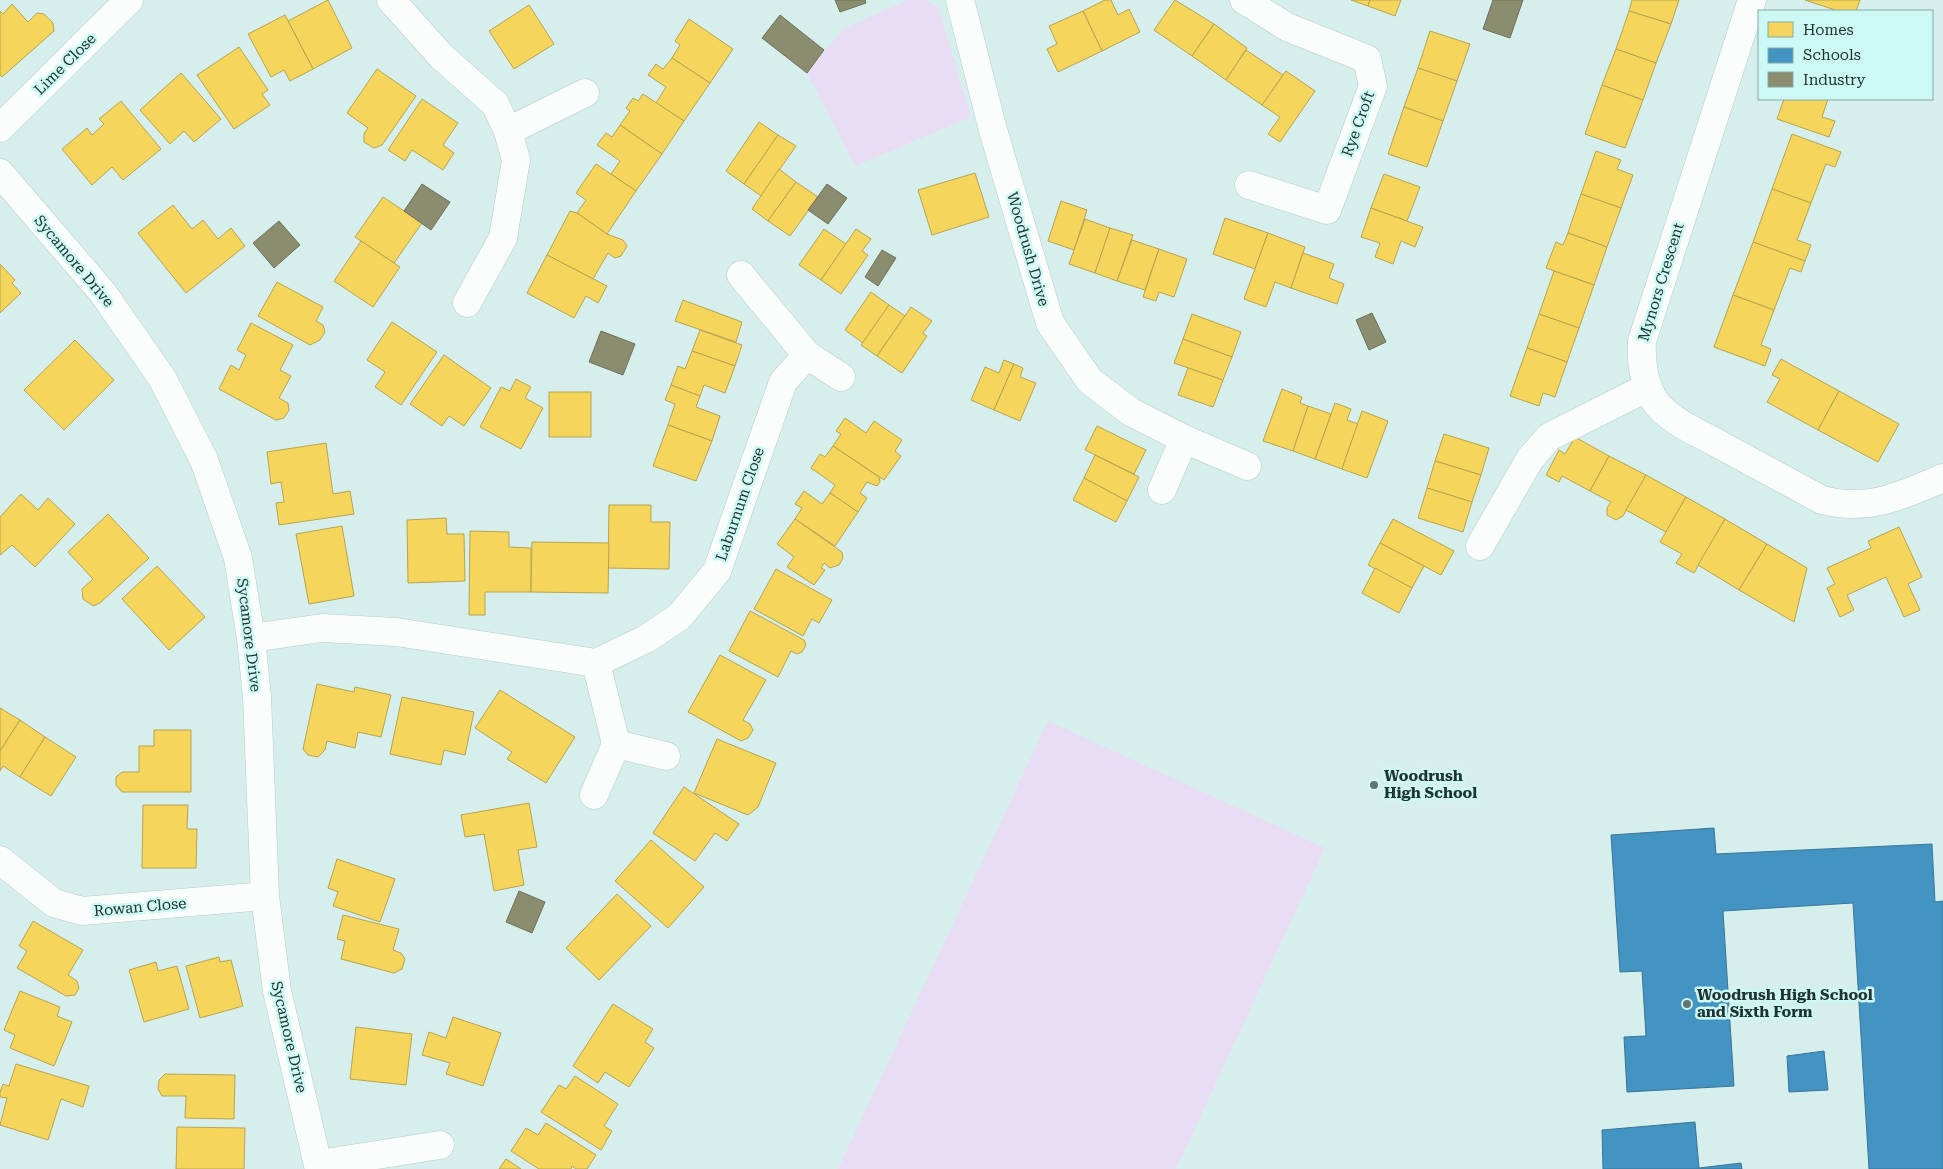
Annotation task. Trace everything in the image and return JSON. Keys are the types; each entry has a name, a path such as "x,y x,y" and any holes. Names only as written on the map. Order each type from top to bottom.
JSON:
{"street":[{"name":"Lime Close","path":"0,128 129,0"},
{"path":"391,0 441,56 495,104 508,131 516,160 504,238 467,302"},
{"name":"Woodrush Drive","path":"960,0 993,130 1050,323 1090,381 1131,412 1184,439 1247,466"},
{"name":"Rye Croft","path":"1244,0 1287,27 1367,59 1373,86 1326,210 1249,185"},
{"name":"Mynors Crescent","path":"1752,0 1642,341 1641,363 1648,387 1654,399 1663,409 1688,427 1822,500 1843,505 1868,505 1943,478"},
{"path":"508,131 585,93"},
{"name":"Sycamore Drive","path":"0,173 103,293 162,378 204,460 238,558 251,638 257,698 265,896 277,991 319,1167 440,1145"},
{"path":"741,275 807,355 841,377"},
{"name":"Laburnum Close","path":"596,663 646,639 679,617 717,570 783,382 807,355"},
{"path":"1480,546 1530,459 1549,437 1648,387"},
{"path":"1162,490 1184,439"},
{"path":"251,638 322,628 396,632 596,663 616,744 594,795"},
{"path":"616,744 666,756"},
{"name":"Rowan Close","path":"0,860 54,903 82,911 265,896"}],"shaded area":[{"path":"908,0 927,0 938,7 971,117 855,166 807,73 843,29"},
{"path":"1048,721 1325,848 1176,1169 838,1169"}],"building: Homes":[{"path":"328,0 352,48 313,69 288,21"},
{"path":"1105,0 1111,0 1118,15 1129,9 1140,32 1102,51 1083,11"},
{"path":"1175,0 1214,24 1192,56 1154,30"},
{"path":"1351,0 1370,0 1368,6"},
{"path":"1370,0 1401,0 1395,16 1368,6"},
{"path":"1632,0 1679,0 1671,24 1629,11"},
{"path":"1805,0 1860,0 1856,10 1835,10"},
{"path":"12,4 28,22 37,13 44,14 53,23 54,31 2,77 0,75 0,11 3,14"},
{"path":"529,5 554,44 514,69 489,31"},
{"path":"1083,11 1102,51 1058,72 1047,49 1057,44 1049,26"},
{"path":"1629,11 1671,24 1656,63 1616,49"},
{"path":"285,15 313,69 290,81 284,70 271,77 248,34"},
{"path":"689,19 733,49 710,83 672,58 680,45 675,41"},
{"path":"1214,24 1247,48 1226,80 1192,56"},
{"path":"1430,31 1470,44 1457,81 1418,68"},
{"path":"239,47 268,90 262,94 270,105 234,129 197,75"},
{"path":"1616,49 1656,63 1643,100 1602,85"},
{"path":"1246,50 1283,75 1262,105 1226,80"},
{"path":"672,58 710,83 684,121 656,103 666,87 648,75 656,64 663,69"},
{"path":"1418,68 1457,81 1443,121 1404,107"},
{"path":"377,69 416,96 382,145 374,148 364,142 364,134 368,128 347,113"},
{"path":"1286,71 1315,91 1280,142 1268,134 1280,117 1262,105"},
{"path":"181,73 221,119 194,142 184,131 170,144 140,110"},
{"path":"1602,85 1643,100 1625,148 1585,134"},
{"path":"643,94 684,121 662,154 620,125 630,111 626,108 633,98 638,101"},
{"path":"422,99 458,123 443,145 454,153 443,170 412,150 405,161 388,150"},
{"path":"1784,100 1828,100 1822,117 1835,121 1829,137 1777,119"},
{"path":"121,101 161,149 123,180 112,167 92,185 62,149 87,128 92,135 104,124 99,119"},
{"path":"1404,107 1443,121 1427,167 1388,154"},
{"path":"759,122 778,135 744,184 726,171"},
{"path":"620,125 662,154 636,191 611,174 620,161 597,145 606,133 612,137"},
{"path":"1792,134 1841,152 1835,167 1826,164 1811,203 1772,189"},
{"path":"778,135 796,146 761,196 744,184"},
{"path":"1596,151 1621,160 1617,169 1633,175 1621,208 1581,194"},
{"path":"596,164 636,191 607,234 577,213 586,200 576,193"},
{"path":"779,169 796,182 768,221 752,209"},
{"path":"975,173 989,217 932,235 918,190"},
{"path":"1384,174 1420,187 1407,221 1371,208"},
{"path":"796,182 818,197 790,236 768,221"},
{"path":"1772,189 1811,203 1797,240 1811,245 1805,261 1753,242"},
{"path":"1581,194 1621,208 1607,247 1568,233"},
{"path":"383,197 422,223 394,263 355,237"},
{"path":"1061,201 1087,210 1074,250 1048,241"},
{"path":"173,205 192,229 203,220 218,239 231,228 245,246 186,293 138,233"},
{"path":"1371,208 1423,227 1415,247 1401,241 1393,264 1375,257 1380,243 1361,237"},
{"path":"570,211 577,213 607,234 623,240 627,246 621,256 615,258 608,253 593,279 547,255"},
{"path":"1225,218 1268,233 1255,269 1213,254"},
{"path":"1085,219 1110,228 1095,273 1069,264"},
{"path":"1110,228 1133,235 1117,281 1095,273"},
{"path":"824,229 846,244 821,280 799,265"},
{"path":"856,229 871,239 862,251 868,255 841,294 821,280"},
{"path":"1268,233 1305,247 1291,288 1275,282 1266,307 1244,299"},
{"path":"1568,233 1607,247 1594,285 1546,268 1556,242 1563,245"},
{"path":"1132,240 1159,249 1145,290 1117,281"},
{"path":"361,241 400,267 373,307 334,281"},
{"path":"1753,242 1805,261 1801,272 1790,268 1774,310 1733,295"},
{"path":"1159,249 1187,259 1174,297 1159,292 1156,301 1143,297"},
{"path":"1303,253 1334,264 1329,278 1344,284 1337,304 1291,288"},
{"path":"547,255 607,286 598,303 586,296 574,318 527,293"},
{"path":"0,264 15,280 12,283 21,293 0,313"},
{"path":"1554,271 1594,285 1579,328 1539,314"},
{"path":"277,282 323,307 316,321 323,325 325,332 320,340 310,345 258,316"},
{"path":"871,292 889,305 863,343 845,330"},
{"path":"1733,295 1774,310 1761,345 1771,349 1765,366 1714,347"},
{"path":"683,300 742,322 736,342 675,321"},
{"path":"889,305 905,316 877,356 861,345"},
{"path":"911,307 932,321 923,333 927,336 902,373 877,356"},
{"path":"1192,314 1241,332 1232,357 1183,339"},
{"path":"1539,314 1579,328 1567,362 1527,348"},
{"path":"392,322 437,352 401,405 375,387 385,372 367,360"},
{"path":"251,323 293,345 280,370 291,376 279,398 288,403 289,410 284,418 276,420 219,389 231,365 239,370 246,355 237,350"},
{"path":"700,330 742,345 735,366 692,351"},
{"path":"1183,339 1232,357 1223,380 1174,363"},
{"path":"75,340 114,380 64,430 24,390"},
{"path":"1527,348 1567,362 1555,397 1543,393 1539,406 1510,396"},
{"path":"692,351 735,366 725,393 704,385 700,396 671,385 678,366 685,369"},
{"path":"444,355 491,388 464,426 449,416 442,426 410,404"},
{"path":"1781,359 1839,391 1818,430 1767,402 1780,379 1772,375"},
{"path":"1004,360 1014,364 994,410 971,400 985,367 999,373"},
{"path":"1014,364 1023,368 1020,377 1036,383 1020,421 994,410"},
{"path":"1188,368 1223,380 1213,407 1178,395"},
{"path":"516,379 531,387 525,398 543,408 521,449 480,427 501,387 510,391"},
{"path":"671,385 700,396 696,407 720,416 712,441 668,425 675,404 665,400"},
{"path":"1282,389 1302,397 1300,403 1308,406 1293,451 1263,441"},
{"path":"1839,391 1899,424 1878,462 1818,430"},
{"path":"549,392 591,392 591,437 549,437"},
{"path":"1335,403 1351,409 1347,420 1358,424 1342,469 1315,459"},
{"path":"1308,406 1331,414 1315,459 1293,451"},
{"path":"1362,411 1388,421 1367,478 1342,469"},
{"path":"845,418 866,433 874,421 902,440 895,451 901,456 884,480 833,446 841,434 836,431"},
{"path":"668,425 712,441 696,481 653,466"},
{"path":"1097,426 1146,450 1134,474 1085,450"},
{"path":"1444,434 1489,448 1481,475 1435,461"},
{"path":"1575,437 1609,456 1590,491 1562,476 1559,482 1546,475 1559,450 1565,454"},
{"path":"326,443 333,494 350,491 354,514 279,525 276,503 284,502 281,482 271,484 267,452"},
{"path":"833,446 879,477 880,482 877,486 867,482 860,493 867,498 858,512 830,493 835,485 811,468 820,454 825,457"},
{"path":"1095,455 1139,477 1127,501 1084,478"},
{"path":"1609,456 1646,475 1623,516 1616,520 1607,515 1607,508 1611,502 1590,491"},
{"path":"1435,461 1481,475 1472,502 1427,488"},
{"path":"1646,475 1686,497 1666,532 1626,510"},
{"path":"1084,478 1127,501 1116,522 1073,500"},
{"path":"1427,488 1472,502 1463,532 1418,518"},
{"path":"804,491 822,504 830,493 858,512 835,546 795,519 802,508 795,504"},
{"path":"21,494 38,510 48,498 75,524 35,567 12,545 0,555 0,517"},
{"path":"1686,497 1725,519 1694,573 1676,563 1682,554 1660,542"},
{"path":"609,505 651,505 651,522 670,522 669,569 608,568"},
{"path":"108,514 149,558 100,603 93,606 83,599 82,589 93,579 68,552"},
{"path":"446,518 447,534 464,534 465,581 408,583 407,520"},
{"path":"795,519 842,552 843,558 839,565 830,568 824,563 821,568 825,570 814,585 787,567 794,557 777,544"},
{"path":"1393,519 1454,551 1441,575 1380,543"},
{"path":"1725,519 1767,544 1739,590 1698,565"},
{"path":"342,526 354,596 309,604 296,534"},
{"path":"1899,527 1922,577 1908,584 1920,610 1904,617 1886,577 1847,595 1854,610 1840,617 1827,588 1835,584 1827,568 1871,548 1868,541"},
{"path":"470,531 509,532 509,547 531,548 531,592 485,592 485,615 469,615"},
{"path":"532,542 609,543 608,593 531,592"},
{"path":"1380,543 1424,566 1412,588 1368,565"},
{"path":"1767,544 1807,568 1794,622 1739,590"},
{"path":"157,566 205,617 169,650 122,599"},
{"path":"1375,568 1412,588 1399,613 1362,593"},
{"path":"776,569 832,600 819,623 812,619 803,636 754,609"},
{"path":"750,611 804,640 806,645 802,652 797,654 791,651 778,677 729,651"},
{"path":"720,655 766,680 743,720 750,724 753,730 748,738 741,741 688,712"},
{"path":"317,684 354,692 355,687 391,695 381,737 358,732 355,748 327,741 325,750 318,757 308,755 303,749"},
{"path":"500,690 575,737 546,783 507,759 512,752 475,728"},
{"path":"402,697 474,712 465,755 444,750 441,765 390,754"},
{"path":"0,708 20,720 0,751"},
{"path":"20,720 45,737 20,777 3,766 0,771 0,751"},
{"path":"154,730 191,730 191,792 122,792 116,785 116,777 122,772 139,772 139,746 154,746"},
{"path":"45,737 76,757 51,796 20,777"},
{"path":"717,739 776,763 758,807 748,815 694,793"},
{"path":"684,787 739,824 727,841 715,833 695,861 653,833"},
{"path":"529,803 537,847 518,850 524,885 494,891 484,834 465,837 461,815"},
{"path":"143,805 188,805 187,829 197,829 196,868 142,868"},
{"path":"651,840 704,887 668,928 615,881"},
{"path":"337,859 395,879 380,922 333,906 338,892 328,888"},
{"path":"617,894 651,926 599,980 566,948"},
{"path":"343,915 399,929 393,950 401,953 405,959 402,969 394,973 341,959 345,941 337,939"},
{"path":"33,921 83,950 68,975 77,981 79,988 75,995 66,996 17,968 27,951 19,946"},
{"path":"219,957 220,962 231,960 243,1006 200,1018 186,966"},
{"path":"156,962 158,971 177,966 189,1009 144,1022 129,970"},
{"path":"20,991 60,1007 57,1016 72,1022 54,1066 10,1048 15,1035 4,1030"},
{"path":"613,1004 653,1029 645,1042 654,1048 629,1087 605,1072 598,1083 573,1066"},
{"path":"453,1017 501,1033 483,1086 446,1074 450,1063 422,1055 429,1032 446,1038"},
{"path":"356,1027 412,1034 406,1085 350,1079"},
{"path":"16,1064 89,1086 83,1107 61,1099 48,1140 0,1125 7,1098 0,1097 0,1092 3,1084 9,1086"},
{"path":"165,1074 235,1075 234,1119 185,1118 186,1096 162,1096 158,1089 159,1080"},
{"path":"575,1076 618,1104 604,1126 612,1131 601,1150 541,1112 559,1085 566,1089"},
{"path":"546,1123 596,1155 587,1169 576,1169 572,1166 571,1169 539,1169 511,1151 526,1128 538,1135"},
{"path":"177,1127 245,1128 244,1169 176,1169"},
{"path":"506,1159 521,1169 499,1169"}],"building: Schools":[{"name":"Woodrush High School and Sixth Form","path":"1714,828 1716,854 1932,844 1935,902 1943,901 1943,1169 1869,1169 1853,903 1723,911 1734,1086 1627,1092 1624,1037 1646,1036 1642,971 1620,972 1611,835"},
{"path":"1824,1051 1828,1090 1789,1092 1787,1056"},
{"path":"1695,1122 1699,1168 1741,1163 1742,1169 1603,1169 1602,1130"}],"building: Industry":[{"path":"835,0 865,0 866,3 840,12"},
{"path":"1493,0 1523,0 1510,38 1483,29"},
{"path":"780,15 824,50 807,73 762,38"},
{"path":"422,184 450,202 431,230 404,211"},
{"path":"827,184 847,198 828,224 808,210"},
{"path":"279,221 300,245 274,268 253,243"},
{"path":"882,250 896,258 878,286 865,277"},
{"path":"1372,313 1386,342 1369,350 1356,320"},
{"path":"601,331 635,344 623,375 589,362"},
{"path":"519,891 545,902 532,933 506,922"}],"place":[{"name":"Woodrush High School","path":"1374,785"},
{"name":"Woodrush High School and Sixth Form","path":"1687,1004"}]}
